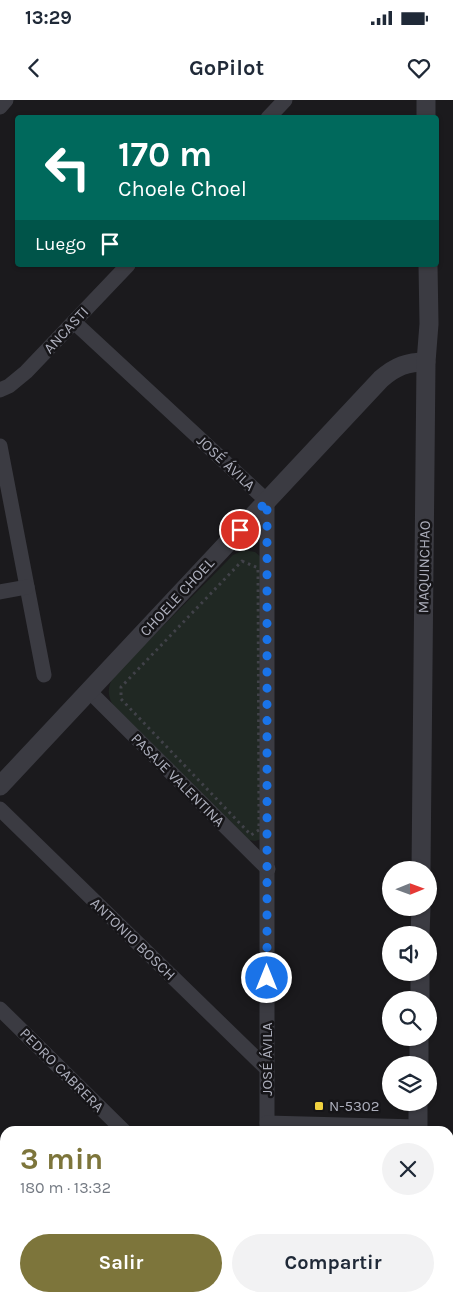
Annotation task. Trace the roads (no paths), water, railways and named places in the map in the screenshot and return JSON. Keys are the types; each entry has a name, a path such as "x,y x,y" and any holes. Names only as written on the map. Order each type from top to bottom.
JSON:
{"street":[{"path":"0,107 6,100"},
{"path":"271,115 285,100"},
{"path":"426,100 426,115"},
{"name":"ANCASTI","path":"0,390 9,386 26,372 126,267"},
{"name":"MAQUINCHAO","path":"421,861 426,362 429,330 428,267"},
{"name":"JOSÉ ÁVILA","path":"74,322 267,501 268,868 266,1126"},
{"name":"CHOELE CHOEL","path":"0,786 390,371 406,363 426,362"},
{"path":"0,446 44,675"},
{"path":"0,592 27,587"},
{"name":"PASAJE VALENTINA","path":"89,690 268,868"},
{"name":"ANTONIO BOSCH","path":"0,809 267,1069"},
{"name":"PEDRO CABRERA","path":"0,1009 119,1126"},
{"path":"418,1111 418,1126"}],"place":[{"name":"N-5302","path":"319,1106"}]}
